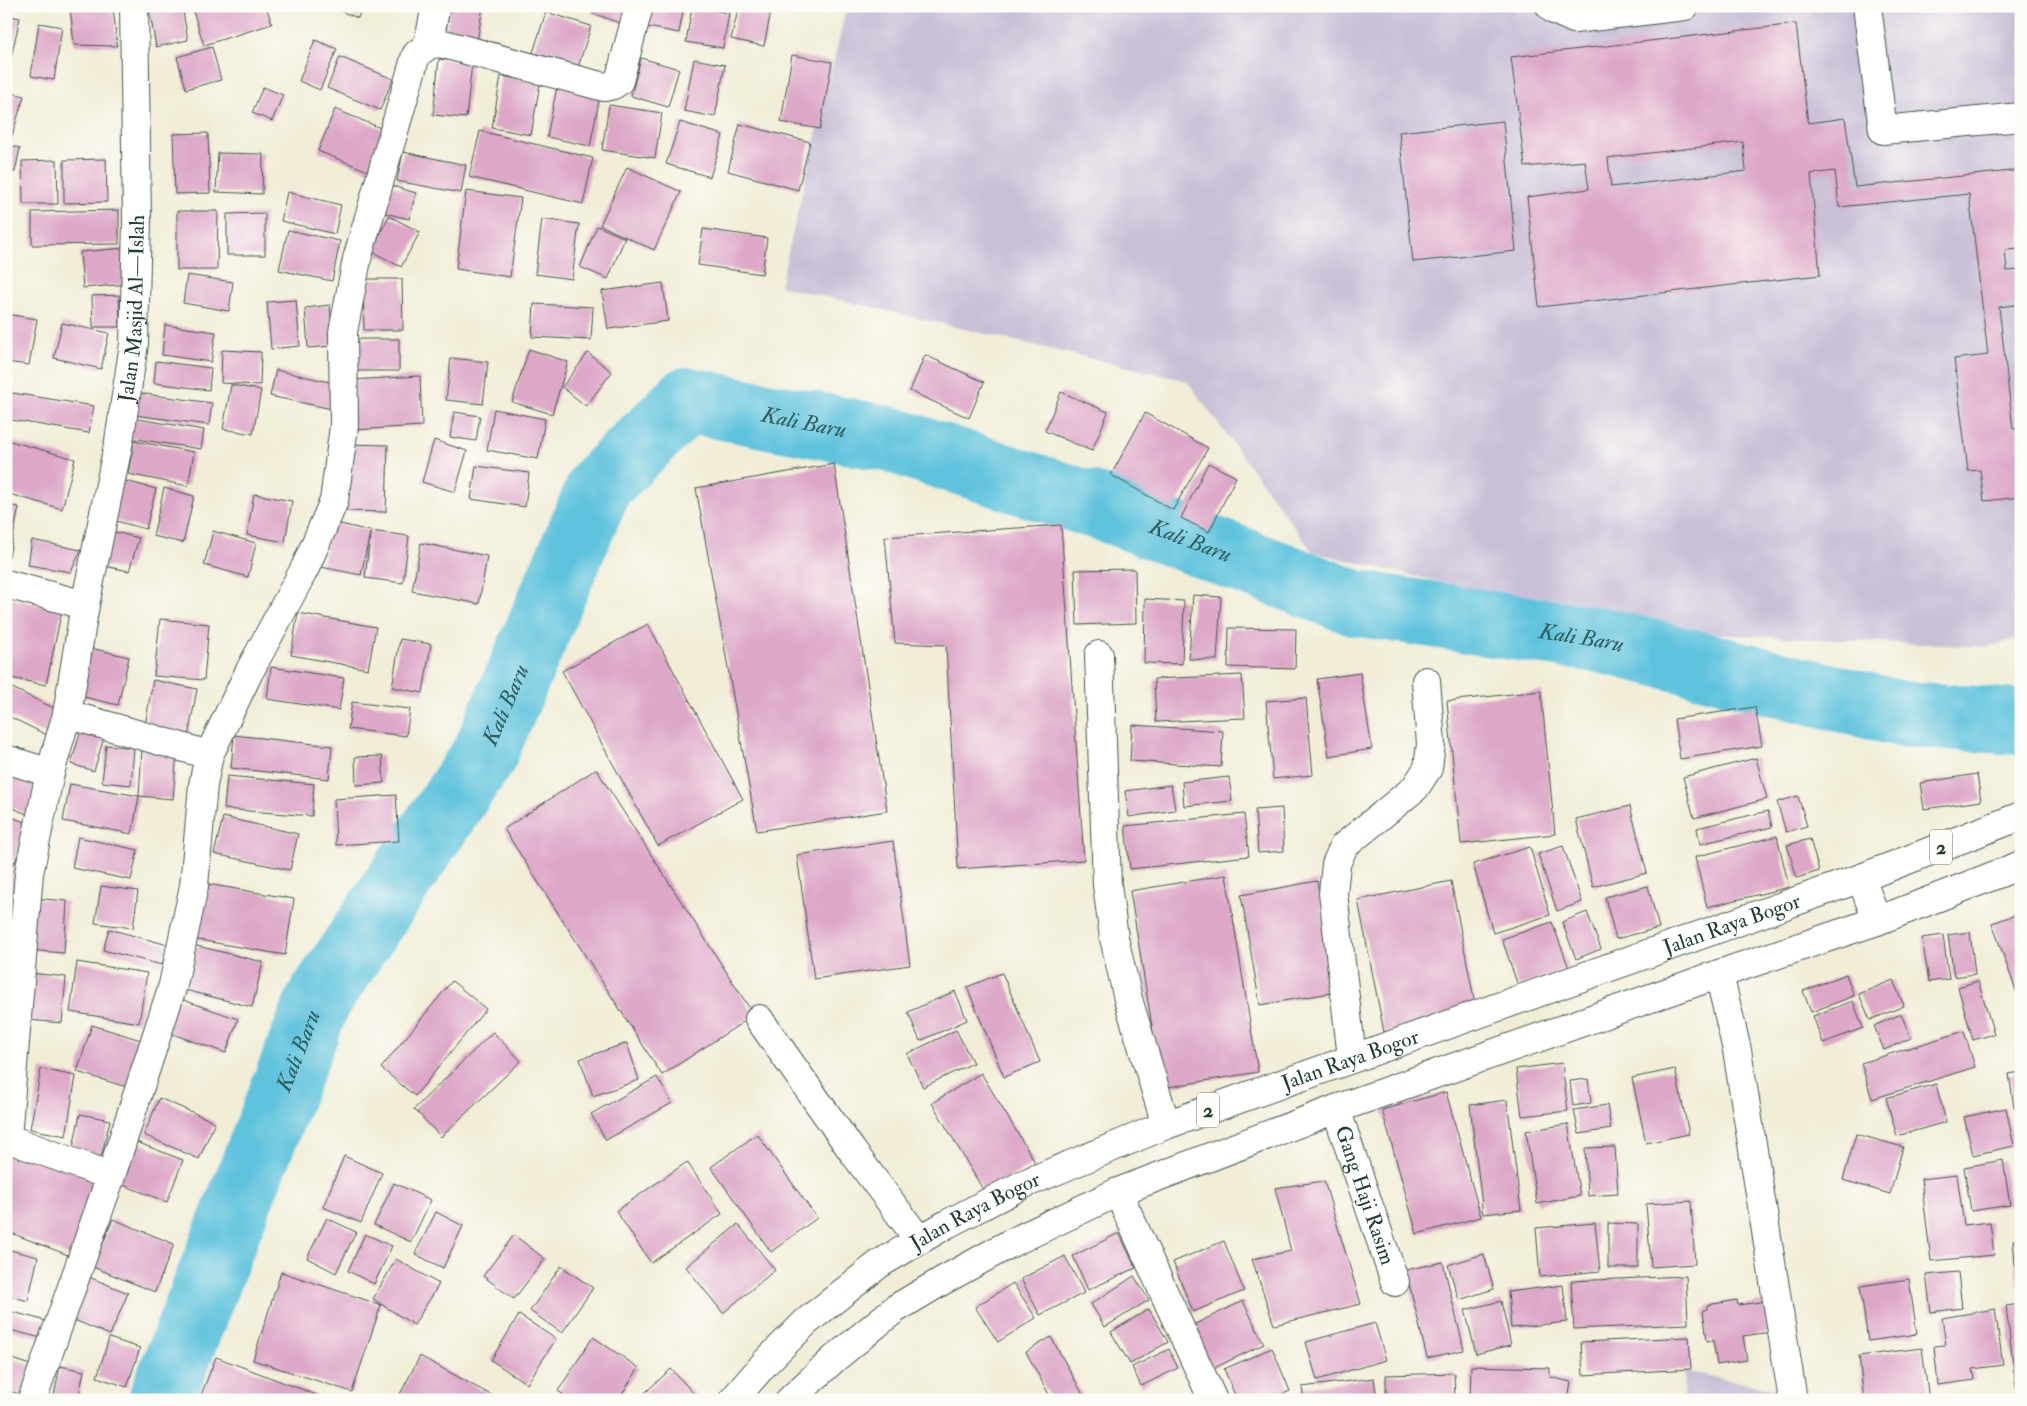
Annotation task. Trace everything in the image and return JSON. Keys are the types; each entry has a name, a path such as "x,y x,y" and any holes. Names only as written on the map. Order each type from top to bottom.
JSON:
{"main road":[{"name":"Jalan Masjid Al—Islah","path":"7,1138 29,873 50,773 67,714 85,605 120,441 134,344 137,220 134,6"},
{"path":"428,45 436,6"},
{"path":"32,1400 111,1176 172,985 194,886 203,785 209,755 249,672 306,568 334,501 344,426 343,332 357,259 416,55 428,45 440,43 604,87 614,85 619,81 639,6"},
{"path":"1550,6 1554,10 1574,19 1685,6"},
{"path":"1867,6 1883,130 2021,117"},
{"path":"6,584 85,605"},
{"path":"1099,654 1107,885 1114,938 1128,999 1166,1125"},
{"path":"1352,1058 1333,894 1336,864 1344,846 1415,788 1428,768 1431,744 1426,681"},
{"path":"67,714 209,755"},
{"path":"6,759 50,773"},
{"name":"Jalan Raya Bogor","path":"733,1400 766,1362 806,1322 879,1264 919,1240 1024,1184 1166,1125 1861,878 2021,816"},
{"name":"Jalan Raya Bogor","path":"793,1399 834,1359 895,1309 942,1280 1011,1243 1118,1192 1336,1109 1719,974 1877,921 2021,865"},
{"path":"1861,878 1877,921"},
{"path":"1719,974 1737,1050 1794,1400"},
{"path":"759,1019 853,1152 919,1240"},
{"name":"Gang Haji Rasim","path":"1336,1109 1395,1282"},
{"path":"7,1138 111,1176"},
{"path":"1118,1192 1213,1400"}],"shaded area":[{"path":"847,6 2021,6 2021,638 1985,647 1646,631 1313,552 1187,381 780,286"},
{"path":"1684,1371 1830,1400 1683,1400"}],"building":[{"path":"70,6 113,6 117,46 74,45"},
{"path":"156,6 182,6 188,40 156,47 149,8"},
{"path":"197,6 266,6 272,24 204,45 192,8"},
{"path":"327,6 362,6 358,18"},
{"path":"450,6 483,6 477,42 445,37"},
{"path":"554,6 573,6 571,12"},
{"path":"594,6 631,6 625,25 592,13"},
{"path":"652,6 684,6 679,33 648,27"},
{"path":"739,6 772,6 764,46 731,39"},
{"path":"692,7 729,13 723,48 686,42"},
{"path":"546,12 591,26 575,77 530,62"},
{"path":"6,15 20,18 9,66 6,65"},
{"path":"39,23 62,27 54,80 31,76"},
{"path":"1796,24 1808,123 1845,118 1855,187 2021,170 2021,249 2005,250 2007,271 2021,270 2021,304 1999,307 2013,429 2021,428 2021,466 2017,466 2021,497 1984,501 1980,470 1968,471 1954,359 1988,355 1969,194 1839,207 1835,171 1811,174 1820,275 1539,307 1527,197 1589,189 1585,161 1525,167 1511,57","holes":["1743,142 1746,171 1611,187 1608,158"]},
{"path":"315,40 337,49 320,90 299,81"},
{"path":"212,47 221,80 186,89 177,57"},
{"path":"792,55 832,62 820,129 781,122"},
{"path":"340,57 393,79 380,110 327,88"},
{"path":"641,58 679,69 668,107 631,96"},
{"path":"439,59 472,63 466,118 433,115"},
{"path":"694,59 725,65 715,117 684,111"},
{"path":"501,76 540,83 531,135 492,128"},
{"path":"558,82 601,91 590,146 547,137"},
{"path":"263,87 283,95 272,121 252,113"},
{"path":"6,91 24,96 10,142 6,141"},
{"path":"609,105 662,113 655,158 602,150"},
{"path":"335,109 390,132 373,173 318,151"},
{"path":"1503,121 1516,251 1413,262 1399,132"},
{"path":"680,122 723,135 710,177 666,164"},
{"path":"740,124 810,142 798,190 728,171"},
{"path":"480,131 593,158 583,204 469,177"},
{"path":"208,133 210,193 175,194 173,134"},
{"path":"6,145 20,148 15,172 6,170"},
{"path":"403,152 466,165 461,193 397,181"},
{"path":"218,153 263,154 262,194 216,192"},
{"path":"106,159 107,202 64,203 64,160"},
{"path":"57,160 58,204 23,204 22,161"},
{"path":"627,167 681,192 654,250 600,225"},
{"path":"389,185 416,193 409,219 381,212"},
{"path":"466,191 521,198 510,277 456,269"},
{"path":"287,192 341,205 335,234 281,221"},
{"path":"119,210 119,244 32,245 32,212"},
{"path":"177,211 218,211 217,270 177,270"},
{"path":"265,213 265,255 227,255 227,214"},
{"path":"389,216 420,232 401,267 371,251"},
{"path":"542,219 579,224 572,279 535,274"},
{"path":"597,226 625,238 608,279 580,267"},
{"path":"703,229 767,238 762,274 698,265"},
{"path":"288,230 340,241 332,281 279,270"},
{"path":"125,248 128,284 83,288 80,252"},
{"path":"187,275 233,282 229,311 183,303"},
{"path":"363,279 402,279 403,330 364,330"},
{"path":"663,283 668,321 608,329 602,291"},
{"path":"119,295 120,327 93,327 92,296"},
{"path":"296,300 300,346 271,349 267,302"},
{"path":"534,304 593,307 591,340 532,337"},
{"path":"330,305 333,346 308,348 305,308"},
{"path":"6,314 37,319 29,365 6,362"},
{"path":"62,323 109,333 101,369 54,358"},
{"path":"165,325 216,332 211,362 162,355"},
{"path":"357,339 399,339 399,371 357,371"},
{"path":"529,349 568,362 552,414 512,402"},
{"path":"222,350 261,352 260,385 221,383"},
{"path":"588,353 612,372 586,406 562,387"},
{"path":"925,355 984,382 969,418 910,391"},
{"path":"451,358 488,362 483,404 446,400"},
{"path":"156,361 211,368 209,390 154,383"},
{"path":"276,370 338,384 332,409 270,396"},
{"path":"420,376 422,426 353,430 350,380"},
{"path":"231,385 261,390 253,434 223,429"},
{"path":"6,392 94,406 89,433 6,419"},
{"path":"130,392 212,403 209,425 127,414"},
{"path":"1061,392 1108,412 1092,451 1045,431"},
{"path":"494,409 545,419 538,459 487,450"},
{"path":"454,412 480,416 476,441 450,437"},
{"path":"1145,413 1208,448 1173,510 1111,475"},
{"path":"132,418 204,430 201,449 129,438"},
{"path":"434,440 467,451 455,492 422,482"},
{"path":"10,441 75,459 62,509 6,493 6,456"},
{"path":"134,441 194,452 188,486 128,474"},
{"path":"348,444 388,445 386,512 346,511"},
{"path":"1208,463 1236,477 1209,532 1181,518"},
{"path":"834,464 887,811 757,831 696,488"},
{"path":"476,466 529,473 525,507 471,499"},
{"path":"122,480 156,489 146,529 112,520"},
{"path":"164,488 194,496 183,543 153,536"},
{"path":"254,494 292,501 285,542 247,535"},
{"path":"6,505 19,507 9,557 6,556"},
{"path":"332,522 370,531 409,536 403,583 365,578 370,533 361,575 321,567"},
{"path":"1061,525 1084,860 958,869 946,645 895,643 885,537"},
{"path":"107,530 139,538 129,571 99,565"},
{"path":"213,531 256,543 248,577 204,565"},
{"path":"32,540 81,550 71,572 28,565"},
{"path":"421,543 487,556 479,604 412,591"},
{"path":"1135,569 1136,623 1077,625 1075,570"},
{"path":"1193,595 1221,597 1217,660 1189,659"},
{"path":"7,598 62,610 46,685 6,677"},
{"path":"1145,599 1184,601 1182,664 1144,663"},
{"path":"298,613 376,627 368,669 291,655"},
{"path":"160,619 209,624 204,680 154,676"},
{"path":"648,624 743,799 658,846 562,671"},
{"path":"1229,628 1296,629 1295,669 1228,667"},
{"path":"400,639 431,644 423,693 392,687"},
{"path":"86,647 129,657 118,705 75,695"},
{"path":"271,667 344,678 339,710 267,699"},
{"path":"1360,673 1372,749 1329,756 1317,679"},
{"path":"1242,675 1245,718 1156,722 1154,679"},
{"path":"153,680 197,689 187,743 144,731"},
{"path":"6,685 60,711 49,736 6,715"},
{"path":"1541,691 1555,834 1461,844 1447,701"},
{"path":"1306,698 1313,775 1273,779 1266,701"},
{"path":"352,702 410,709 406,736 348,729"},
{"path":"1755,707 1762,746 1680,759 1674,719"},
{"path":"83,723 106,730 94,771 71,764"},
{"path":"1132,725 1223,731 1221,767 1130,761"},
{"path":"234,735 332,746 329,779 231,768"},
{"path":"106,745 134,748 131,785 102,782"},
{"path":"142,749 177,752 173,799 139,796"},
{"path":"382,756 384,783 356,785 355,757"},
{"path":"1756,758 1767,799 1694,818 1683,777"},
{"path":"6,766 45,783 31,816 6,805"},
{"path":"596,769 754,1015 662,1075 504,829"},
{"path":"1977,774 1981,801 1924,809 1920,783"},
{"path":"227,776 314,784 312,816 224,809"},
{"path":"1229,777 1232,801 1184,806 1182,782"},
{"path":"70,784 139,796 132,834 63,821"},
{"path":"1171,785 1175,810 1129,817 1125,791"},
{"path":"396,795 399,841 336,845 334,799"},
{"path":"1798,796 1807,826 1786,832 1777,802"},
{"path":"1630,806 1647,873 1593,887 1576,819"},
{"path":"1282,808 1284,851 1258,853 1255,810"},
{"path":"1768,811 1772,827 1700,844 1697,828"},
{"path":"1244,814 1249,856 1130,869 1125,826"},
{"path":"6,815 30,824 15,862 6,859"},
{"path":"223,817 298,834 290,870 214,854"},
{"path":"1777,836 1789,887 1707,907 1695,857"},
{"path":"78,837 138,850 131,880 72,868"},
{"path":"1810,839 1819,871 1797,878 1787,845"},
{"path":"893,841 910,965 814,979 797,855"},
{"path":"1563,846 1582,902 1557,911 1538,854"},
{"path":"1530,847 1550,915 1493,933 1473,864"},
{"path":"6,862 20,865 12,907 6,906"},
{"path":"1226,875 1258,1072 1162,1088 1130,891"},
{"path":"1317,881 1336,992 1260,1005 1241,895"},
{"path":"1451,881 1477,1014 1384,1032 1358,900"},
{"path":"202,883 294,899 285,955 193,939"},
{"path":"101,886 138,891 133,928 95,923"},
{"path":"1648,886 1659,928 1616,939 1605,897"},
{"path":"32,898 67,901 64,953 28,950"},
{"path":"6,912 14,912 15,962 6,962"},
{"path":"1587,912 1601,949 1576,959 1562,922"},
{"path":"2021,913 2021,1002 2020,1002 1992,923"},
{"path":"1552,922 1569,968 1518,986 1502,939"},
{"path":"109,929 168,945 162,965 103,950"},
{"path":"1970,932 1975,974 1954,977 1948,935"},
{"path":"1943,935 1949,979 1929,982 1922,938"},
{"path":"193,945 263,962 252,1007 181,989"},
{"path":"77,962 147,973 139,1023 70,1012"},
{"path":"22,972 66,977 62,1023 17,1019"},
{"path":"1002,973 1040,1062 1004,1077 967,987"},
{"path":"1846,974 1854,996 1811,1012 1803,991"},
{"path":"1893,980 1904,1006 1870,1020 1859,994"},
{"path":"452,981 486,1009 415,1096 381,1068"},
{"path":"1978,981 1994,1034 1973,1040 1958,987"},
{"path":"955,991 967,1020 920,1041 908,1012"},
{"path":"172,996 238,1019 226,1053 161,1030"},
{"path":"1853,1001 1863,1028 1823,1043 1813,1016"},
{"path":"1901,1014 1911,1038 1884,1050 1874,1026"},
{"path":"92,1025 144,1041 130,1088 77,1072"},
{"path":"956,1030 973,1063 923,1087 907,1054"},
{"path":"1964,1031 1975,1067 1872,1099 1861,1063"},
{"path":"493,1032 521,1061 441,1137 414,1109"},
{"path":"627,1043 639,1080 593,1096 580,1059"},
{"path":"1562,1063 1568,1111 1522,1116 1516,1069"},
{"path":"41,1069 76,1076 66,1136 30,1129"},
{"path":"1675,1069 1689,1134 1646,1143 1632,1078"},
{"path":"2021,1072 2021,1107 2014,1108 2009,1074"},
{"path":"981,1073 1035,1162 985,1193 932,1103"},
{"path":"657,1077 672,1103 606,1140 591,1114"},
{"path":"1588,1079 1591,1103 1573,1106 1570,1081"},
{"path":"1936,1084 1946,1122 1897,1136 1886,1098"},
{"path":"1446,1092 1481,1217 1417,1234 1382,1110"},
{"path":"159,1098 215,1122 199,1159 144,1135"},
{"path":"1507,1100 1521,1210 1483,1214 1470,1105"},
{"path":"1607,1105 1611,1129 1579,1134 1574,1110"},
{"path":"2006,1108 2014,1146 1973,1155 1964,1117"},
{"path":"80,1114 110,1120 101,1158 72,1153"},
{"path":"1568,1124 1580,1196 1537,1204 1526,1131"},
{"path":"757,1134 817,1218 771,1252 711,1167"},
{"path":"1856,1134 1903,1147 1890,1194 1843,1180"},
{"path":"134,1141 183,1160 167,1202 118,1183"},
{"path":"6,1144 102,1182 73,1257 6,1231"},
{"path":"1615,1147 1618,1194 1588,1196 1585,1148"},
{"path":"344,1156 382,1173 361,1223 323,1207"},
{"path":"2003,1160 2010,1205 1971,1211 1964,1167"},
{"path":"687,1162 722,1214 651,1263 616,1211"},
{"path":"1957,1175 1964,1225 1990,1222 1994,1255 1931,1261 1921,1179"},
{"path":"1324,1181 1361,1304 1274,1325 1252,1259 1291,1251 1275,1188"},
{"path":"394,1183 431,1200 411,1242 374,1225"},
{"path":"1691,1201 1695,1264 1651,1267 1646,1204"},
{"path":"436,1212 463,1226 443,1268 415,1254"},
{"path":"327,1218 356,1232 336,1273 307,1258"},
{"path":"113,1219 174,1244 155,1292 93,1267"},
{"path":"1595,1223 1600,1271 1540,1277 1536,1228"},
{"path":"1608,1223 1638,1224 1638,1268 1608,1268"},
{"path":"738,1224 775,1270 723,1313 686,1267"},
{"path":"1119,1233 1136,1268 1088,1290 1073,1256"},
{"path":"365,1234 392,1246 374,1284 348,1271"},
{"path":"514,1235 545,1259 514,1299 483,1276"},
{"path":"2013,1240 2021,1240 2021,1286 2017,1286"},
{"path":"1224,1241 1244,1291 1193,1312 1173,1262"},
{"path":"6,1249 38,1257 28,1301 6,1295"},
{"path":"1484,1254 1494,1289 1459,1300 1448,1265"},
{"path":"1065,1256 1084,1293 1040,1315 1021,1279"},
{"path":"396,1259 439,1284 414,1325 373,1299"},
{"path":"1443,1262 1464,1350 1427,1358 1406,1270"},
{"path":"561,1266 593,1288 562,1333 530,1311"},
{"path":"281,1272 381,1305 352,1392 253,1360"},
{"path":"1958,1272 1962,1308 1931,1312 1926,1275"},
{"path":"1134,1276 1149,1300 1105,1327 1091,1304"},
{"path":"1686,1276 1688,1324 1574,1329 1571,1281"},
{"path":"89,1277 128,1293 110,1335 72,1319"},
{"path":"1909,1279 1917,1334 1868,1341 1860,1286"},
{"path":"1013,1283 1036,1318 998,1342 975,1307"},
{"path":"1563,1285 1567,1322 1511,1328 1508,1292"},
{"path":"1737,1300 1738,1305 1767,1301 1771,1332 1743,1336 1747,1360 1717,1365 1713,1340 1707,1341 1703,1310 1707,1309 1707,1305"},
{"path":"1243,1301 1264,1344 1212,1369 1191,1326"},
{"path":"1501,1301 1511,1345 1476,1354 1465,1310"},
{"path":"2021,1304 2021,1387 2016,1387 2006,1306"},
{"path":"1149,1309 1168,1342 1130,1364 1111,1332"},
{"path":"1995,1309 2003,1365 1973,1369 1975,1380 1938,1385 1934,1346 1946,1345 1942,1318"},
{"path":"9,1311 50,1322 45,1339 6,1329"},
{"path":"519,1315 556,1339 527,1384 491,1360"},
{"path":"1375,1323 1386,1360 1317,1380 1306,1342"},
{"path":"593,1337 639,1368 618,1400 571,1400 558,1391"},
{"path":"1051,1337 1086,1400 1052,1400 1026,1352"},
{"path":"1689,1337 1691,1369 1583,1375 1581,1342"},
{"path":"109,1338 140,1348 127,1387 97,1377"},
{"path":"1272,1348 1290,1391 1269,1400 1237,1400 1224,1369"},
{"path":"1922,1348 1929,1400 1864,1400 1859,1356"},
{"path":"1169,1349 1178,1368 1141,1386 1132,1367"},
{"path":"420,1356 500,1400 397,1400"},
{"path":"6,1357 36,1367 28,1397 6,1390"},
{"path":"216,1357 330,1400 199,1400"},
{"path":"60,1366 84,1371 78,1400 53,1400"},
{"path":"1471,1366 1550,1368 1550,1377 1571,1382 1568,1400 1470,1400"},
{"path":"671,1369 700,1400 637,1400"},
{"path":"1454,1373 1455,1400 1386,1400 1386,1375"},
{"path":"1374,1378 1377,1400 1304,1400 1302,1387"},
{"path":"93,1396 110,1399 110,1400 93,1400"}],"waterway":[{"name":"Kali Baru","path":"161,1400 318,1001 485,753 600,485 687,400 889,439 1117,513 1355,603 1605,641 1901,714 2021,722"}]}
